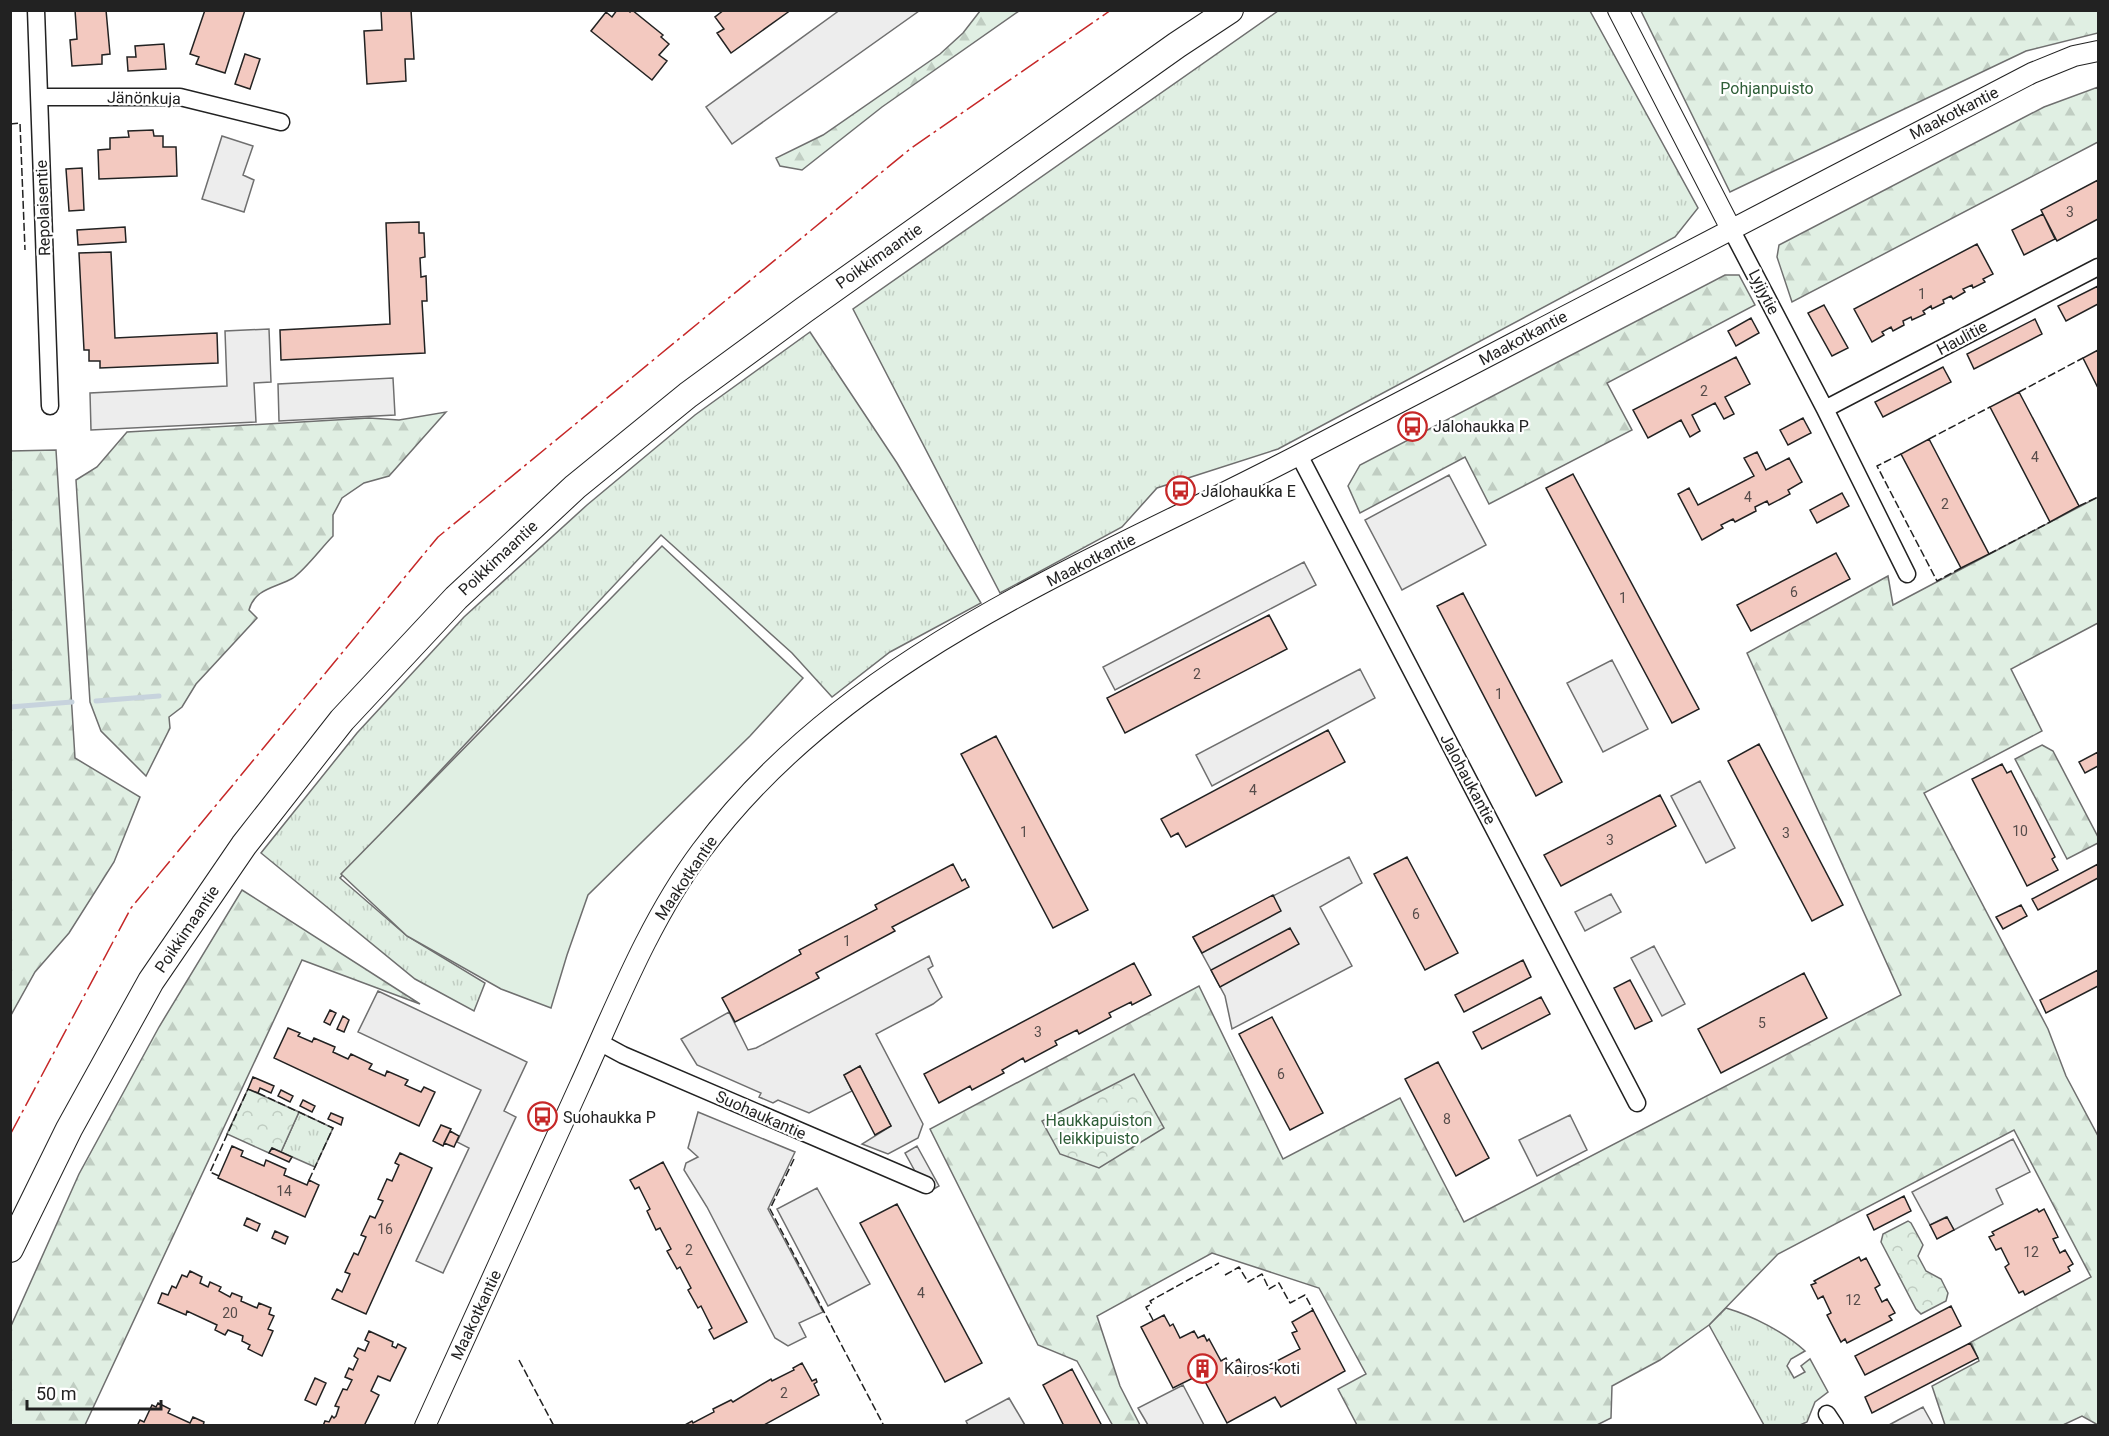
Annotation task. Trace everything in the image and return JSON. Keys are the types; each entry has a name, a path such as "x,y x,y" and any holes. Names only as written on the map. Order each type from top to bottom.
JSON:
{"main road":[{"name":"Poikkimaantie","path":"1177,45 1216,10"},
{"name":"Poikkimaantie","path":"10,1249 69,1129 151,981 244,845 342,720 456,598 575,487 688,395 1177,45 1230,10"}],"street":[{"name":"Repolaisentie","path":"36,10 50,406"},
{"name":"Lyijytie","path":"1618,10 1825,409 1907,574"},
{"name":"Maakotkantie","path":"425,1425 655,924 699,853 748,793 820,724 898,668 996,607 1299,455 2032,73 2074,56 2098,51"},
{"name":"Jänönkuja","path":"40,97 180,97 281,122"},
{"name":"Haulitie","path":"1825,409 2098,267"},
{"name":"Jalohaukantie","path":"1299,455 1637,1103"},
{"name":"Suohaukantie","path":"599,1042 623,1055 926,1185"}],"green space":[{"path":"980,11 1019,11 882,107 802,170 780,166 776,158 823,135 940,54 963,33"},
{"path":"1278,11 1590,11 1698,208 1675,237 1278,449 1157,488 1122,527 1000,593 853,309"},
{"name":"Pohjanpuisto","path":"1641,11 2098,11 2098,33 2026,51 1730,192"},
{"path":"2098,87 2098,142 1792,302 1777,257 1779,245 2044,107"},
{"path":"1725,275 1739,275 1755,305 1607,383 1632,430 1489,504 1465,457 1360,513 1348,486 1360,465"},
{"path":"810,332 897,463 981,603 890,652 832,697 792,653 661,535 340,878 407,936 485,983 474,1011 415,979 261,853 357,733 464,617 587,505 695,415"},
{"path":"446,412 389,476 364,483 342,498 333,515 333,536 303,570 293,578 267,589 256,597 249,610 257,618 196,684 182,707 169,717 170,728 146,776 101,731 90,702 76,480 97,467 127,432 369,418 399,420"},
{"path":"56,450 75,758 140,797 114,862 69,933 35,972 11,1015 11,451"},
{"path":"2098,497 2098,623 2011,669 2042,731 1924,793 2048,1029 2066,1076 2098,1136 2098,1425 2082,1416 2063,1425 1945,1425 1932,1386 1979,1361 1971,1342 2091,1277 2014,1130 1778,1254 1709,1325 1660,1360 1612,1386 1611,1418 1597,1425 1357,1425 1338,1389 1366,1374 1319,1288 1212,1253 1097,1316 1120,1386 1140,1425 1113,1426 1077,1361 1038,1345 930,1129 1199,986 1283,1159 1400,1098 1464,1222 1901,995 1747,653 1888,576 1893,605"},
{"path":"662,546 803,678 750,736 588,895 551,1008 501,989 407,936 341,874"},
{"path":"2042,745 2053,751 2098,837 2098,843 2067,859 2015,759"},
{"path":"242,890 420,1004 302,960 85,1425 11,1425 11,1326 79,1174 159,1027"},
{"name":"Haukkapuiston leikkipuisto","path":"1134,1074 1164,1128 1099,1168 1060,1154 1042,1121"},
{"path":"248,1089 299,1112 281,1152 272,1148 269,1153 227,1134"},
{"path":"299,1112 333,1128 315,1167 281,1152"},
{"path":"1908,1221 1923,1245 1918,1256 1926,1271 1941,1279 1948,1293 1946,1301 1921,1314 1916,1309 1881,1242 1883,1234"},
{"path":"1726,1308 1768,1325 1805,1351 1791,1359 1787,1366 1794,1378 1805,1372 1801,1366 1810,1359 1828,1392 1815,1402 1807,1422 1800,1425 1764,1425 1709,1325"}],"shaded area":[{"path":"840,10 919,11 732,144 706,107"},
{"path":"222,136 253,146 243,175 254,180 244,212 202,199"},
{"path":"269,329 271,382 254,383 256,422 91,430 90,393 227,386 225,331"},
{"path":"393,378 395,415 279,421 278,384"},
{"path":"1449,475 1486,545 1402,590 1365,520"},
{"path":"1304,562 1316,585 1115,690 1103,667"},
{"path":"1612,660 1648,729 1603,752 1567,683"},
{"path":"1360,669 1375,698 1212,786 1196,755"},
{"path":"1700,781 1735,848 1706,863 1671,796"},
{"path":"1349,857 1362,883 1320,907 1352,966 1232,1029 1225,996 1193,937"},
{"path":"1611,894 1621,912 1585,931 1575,912"},
{"path":"1654,946 1685,1004 1662,1016 1631,958"},
{"path":"929,956 933,966 928,969 942,997 876,1034 923,1124 918,1138 888,1154 862,1144 891,1126 860,1066 844,1075 852,1091 809,1113 778,1100 773,1103 759,1097 761,1093 697,1065 681,1039 729,1012 748,1050 756,1048"},
{"path":"378,991 527,1062 504,1111 516,1117 443,1273 416,1261 469,1148 457,1142 481,1090 358,1032"},
{"path":"698,1112 795,1152 768,1209 823,1312 799,1323 806,1337 788,1346 775,1338 707,1207 684,1170 686,1163 698,1157 688,1148"},
{"path":"1570,1115 1587,1150 1537,1176 1519,1140"},
{"path":"2013,1139 2030,1172 1996,1189 2003,1204 1954,1230 1946,1217 1930,1225 1912,1192"},
{"path":"917,1146 939,1186 927,1193 905,1153"},
{"path":"817,1188 870,1284 828,1306 777,1209"},
{"path":"1183,1385 1204,1425 1148,1425 1138,1408"},
{"path":"1009,1398 1025,1425 968,1425 966,1421"},
{"path":"1923,1407 1933,1425 1889,1425 1900,1419"}],"building":[{"path":"75,10 106,10 110,54 102,55 102,64 72,66 70,40 77,39"},
{"path":"205,10 245,10 225,73 196,64 199,57 190,54"},
{"path":"381,10 411,10 414,59 405,59 406,81 367,84 364,31 382,30"},
{"path":"617,10 630,12 632,10 663,35 661,37 669,44 659,55 667,61 652,80 591,31 606,12 612,17"},
{"path":"724,10 791,10 731,53 717,33 724,29 715,17"},
{"path":"164,44 166,69 128,71 127,57 136,57 135,46"},
{"path":"245,54 260,59 250,89 235,84"},
{"path":"153,130 154,136 163,136 163,147 176,147 177,176 99,179 98,150 110,149 110,138 129,137 128,131"},
{"path":"82,168 84,210 69,211 66,169"},
{"path":"2098,180 2098,219 2057,241 2041,210"},
{"path":"2043,214 2055,239 2024,255 2012,230"},
{"path":"419,222 419,233 424,233 425,257 420,258 421,277 426,276 427,301 422,301 425,353 281,360 280,330 390,324 386,223"},
{"path":"125,227 126,242 78,245 77,230"},
{"path":"1977,244 1993,274 1983,279 1985,282 1973,288 1972,285 1963,289 1965,292 1953,299 1951,296 1943,300 1944,303 1932,309 1931,306 1923,311 1925,314 1903,321 1904,325 1893,331 1891,327 1882,332 1884,335 1872,342 1854,309"},
{"path":"111,252 115,338 217,333 218,363 100,368 100,361 89,361 89,350 84,350 79,253"},
{"path":"2098,286 2098,304 2066,321 2058,306"},
{"path":"1824,305 1848,348 1832,356 1808,313"},
{"path":"1751,318 1759,333 1736,346 1728,331"},
{"path":"2035,319 2042,334 1974,369 1967,354"},
{"path":"2098,350 2098,388 2083,358"},
{"path":"1736,357 1750,384 1725,397 1734,414 1724,419 1715,403 1692,415 1700,431 1690,437 1681,420 1648,438 1633,410"},
{"path":"1943,367 1951,382 1883,417 1875,402"},
{"path":"2019,392 2079,506 2050,522 1990,407"},
{"path":"1803,418 1811,433 1788,445 1780,430"},
{"path":"1929,439 1989,554 1961,568 1901,454"},
{"path":"1757,452 1766,470 1789,458 1802,482 1788,490 1790,494 1769,505 1767,501 1755,507 1756,511 1735,522 1733,519 1721,525 1723,528 1702,540 1678,494 1689,488 1698,505 1754,476 1744,458"},
{"path":"1573,474 1699,709 1672,723 1546,488"},
{"path":"1842,493 1849,506 1817,523 1810,510"},
{"path":"1836,553 1850,579 1751,631 1737,605"},
{"path":"1463,593 1562,782 1536,796 1437,606"},
{"path":"1269,615 1287,649 1125,733 1107,698"},
{"path":"1328,730 1345,762 1186,847 1178,833 1171,837 1161,819"},
{"path":"996,736 1088,910 1053,928 961,754"},
{"path":"1759,744 1843,905 1812,921 1728,761"},
{"path":"2098,752 2098,766 2085,773 2079,762"},
{"path":"2002,764 2007,773 2011,771 2055,857 2052,859 2058,870 2027,886 1972,779"},
{"path":"1660,795 1676,826 1561,886 1544,855"},
{"path":"1407,857 1458,953 1425,970 1374,874"},
{"path":"953,864 962,881 965,879 969,887 892,927 895,931 816,973 819,978 735,1022 722,998 801,954 799,950 877,909 875,905"},
{"path":"2098,864 2098,878 2038,910 2032,899"},
{"path":"1273,895 1281,911 1202,953 1193,937"},
{"path":"2021,905 2027,916 2003,929 1996,917"},
{"path":"1290,928 1299,944 1220,987 1211,970"},
{"path":"1523,960 1531,977 1464,1012 1455,995"},
{"path":"1134,963 1151,995 1109,1013 1111,1017 1079,1034 1077,1030 1055,1041 1057,1045 1025,1062 1023,1058 1002,1070 1004,1073 972,1090 970,1086 939,1103 924,1074"},
{"path":"2098,970 2098,986 2046,1013 2040,1000"},
{"path":"1804,973 1827,1018 1721,1073 1698,1029"},
{"path":"1630,980 1652,1021 1635,1029 1614,988"},
{"path":"1541,997 1550,1014 1482,1049 1473,1032"},
{"path":"330,1010 336,1013 330,1025 324,1022"},
{"path":"343,1016 349,1020 344,1032 337,1029"},
{"path":"1272,1017 1323,1113 1290,1130 1239,1034"},
{"path":"288,1028 300,1033 298,1036 312,1042 314,1038 335,1047 333,1052 348,1059 351,1054 372,1064 369,1069 385,1076 387,1071 408,1080 405,1085 421,1092 424,1087 435,1092 419,1126 274,1058"},
{"path":"1438,1062 1489,1158 1456,1176 1405,1079"},
{"path":"860,1066 891,1126 875,1135 844,1075"},
{"path":"253,1077 274,1086 271,1093 260,1088 258,1093 248,1089"},
{"path":"281,1090 293,1096 290,1102 278,1096"},
{"path":"303,1100 315,1106 312,1112 300,1106"},
{"path":"331,1113 343,1118 341,1125 328,1119"},
{"path":"441,1125 451,1129 443,1146 433,1141"},
{"path":"450,1131 459,1136 454,1147 444,1143"},
{"path":"232,1146 243,1151 241,1156 264,1166 266,1160 286,1169 284,1175 307,1185 309,1180 319,1185 305,1217 218,1178"},
{"path":"272,1148 292,1157 289,1162 269,1153"},
{"path":"400,1153 432,1168 366,1314 332,1299 337,1289 342,1292 350,1274 345,1272 354,1253 358,1255 366,1237 361,1235 370,1216 375,1218 383,1201 378,1199 387,1179 392,1181 399,1165 395,1163"},
{"path":"663,1162 747,1322 714,1339 709,1330 712,1328 701,1306 698,1308 688,1290 691,1288 680,1267 677,1269 667,1251 671,1249 660,1228 656,1230 647,1211 650,1209 639,1187 635,1189 630,1180"},
{"path":"1904,1196 1911,1211 1874,1230 1867,1215"},
{"path":"897,1204 982,1363 945,1382 860,1223"},
{"path":"2037,1209 2039,1212 2044,1209 2058,1237 2053,1239 2060,1253 2065,1250 2073,1264 2068,1267 2070,1271 2025,1295 2023,1291 2019,1293 2005,1267 2009,1264 2001,1248 1996,1250 1989,1237 1994,1235 1992,1232"},
{"path":"1947,1217 1954,1230 1937,1239 1930,1225"},
{"path":"247,1218 260,1224 257,1231 244,1225"},
{"path":"275,1231 288,1237 285,1244 272,1238"},
{"path":"1859,1257 1861,1261 1866,1258 1880,1285 1875,1288 1882,1302 1887,1299 1895,1313 1889,1316 1892,1320 1847,1343 1845,1339 1841,1342 1827,1315 1831,1313 1823,1296 1818,1299 1811,1285 1816,1283 1814,1281"},
{"path":"190,1271 202,1277 200,1283 208,1287 210,1282 221,1287 219,1291 230,1297 232,1293 242,1297 241,1301 257,1308 259,1303 271,1308 269,1314 274,1316 268,1329 273,1331 262,1356 248,1349 250,1345 242,1341 243,1336 228,1330 225,1335 215,1330 217,1325 187,1311 186,1315 158,1303 162,1293 168,1295 172,1286 176,1288 182,1275 187,1277"},
{"path":"1951,1306 1961,1326 1865,1375 1855,1356"},
{"name":"Kairos-koti","path":"1313,1310 1345,1371 1281,1407 1275,1397 1227,1423 1201,1374 1173,1388 1141,1327 1164,1315 1170,1326 1173,1324 1180,1338 1194,1331 1198,1338 1204,1335 1207,1341 1209,1339 1221,1361 1226,1358 1229,1365 1239,1359 1248,1376 1300,1349 1292,1333 1297,1331 1292,1322"},
{"path":"369,1331 393,1342 392,1346 396,1348 398,1344 406,1348 390,1381 378,1376 371,1391 379,1395 364,1426 323,1426 325,1421 329,1422 332,1416 334,1418 336,1416 339,1407 335,1406 343,1389 347,1390 352,1380 345,1377 349,1368 353,1370 358,1359 354,1356 358,1348 365,1351 369,1342 365,1340"},
{"path":"1970,1343 1978,1358 1872,1413 1865,1397"},
{"path":"802,1363 812,1381 816,1379 817,1382 814,1384 819,1395 762,1426 683,1426 714,1412 713,1409 731,1400 733,1402 771,1379 772,1381 794,1370 793,1368"},
{"path":"1072,1369 1102,1426 1064,1426 1043,1385"},
{"path":"315,1378 326,1383 316,1405 305,1400"},
{"path":"158,1403 170,1409 168,1413 190,1423 193,1417 204,1422 203,1426 137,1426 140,1420 144,1422 152,1405 156,1407"}],"waterway":[{"path":"96,701 159,696"},
{"path":"10,707 72,702"}],"fence":[{"path":"10,124 20,123 25,250"},
{"path":"2019,392 2083,358"},
{"path":"1929,439 1990,407"},
{"path":"1901,454 1877,466 1937,581 1961,568"},
{"path":"2079,506 2098,497"},
{"path":"1989,554 2050,522"},
{"path":"219,1176 210,1172 248,1089"},
{"path":"258,1093 333,1128 309,1180"},
{"path":"794,1159 770,1209 884,1426"},
{"path":"1153,1320 1146,1307 1152,1304 1150,1301 1219,1263"},
{"path":"1225,1275 1239,1267 1248,1282 1262,1274 1269,1289 1279,1283 1290,1303 1305,1295 1313,1310"},
{"path":"519,1360 554,1426"}],"power":[{"path":"10,1135 131,908 438,537 910,149 1111,10"}],"place":[{"name":"Jalohaukka P","path":"1412,426"},
{"name":"Jalohaukka E","path":"1180,491"},
{"name":"Suohaukka P","path":"542,1117"},
{"name":"Kairos-koti","path":"1203,1368"}]}
